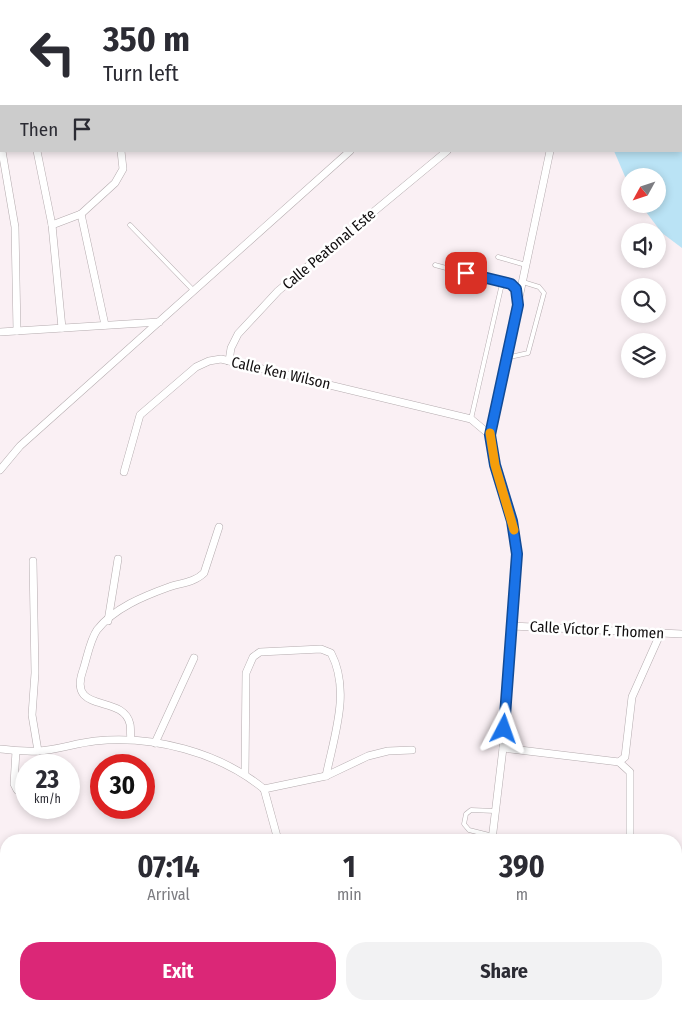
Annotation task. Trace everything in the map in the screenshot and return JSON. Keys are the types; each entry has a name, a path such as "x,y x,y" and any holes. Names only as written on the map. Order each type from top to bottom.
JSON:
{"street":[{"path":"2,152 3,185 16,227 17,331"},
{"path":"37,152 52,225 62,328"},
{"path":"52,225 82,214 115,183 123,169 121,152"},
{"path":"0,470 20,446 349,152"},
{"name":"Calle Peatonal Este","path":"229,361 231,348 238,334 278,291 446,152"},
{"path":"493,834 503,748 517,554 512,521 495,465 490,435 550,152"},
{"path":"82,214 105,325"},
{"path":"0,332 160,322"},
{"name":"Calle Ken Wilson","path":"124,472 140,415 196,367 209,360 229,361 471,419 490,435"},
{"path":"130,739 130,724 126,714 83,696 79,688 80,677 97,631 123,607 158,591 198,579 204,573 219,527"},
{"path":"108,621 118,559"},
{"path":"33,561 35,674 32,715 38,751"},
{"name":"Calle Víctor F. Thomen","path":"511,626 682,634"},
{"path":"619,762 625,757 632,697 661,632"},
{"path":"245,773 246,672 253,657 260,652 321,649 331,653 337,665 341,683 340,709 326,776"},
{"path":"155,743 194,658"},
{"path":"0,749 38,751 94,741 130,739 195,753 231,765 245,773 264,789 276,834"},
{"path":"503,748 619,762 630,772 630,834"},
{"path":"264,789 326,776 368,756 388,751 412,750"},
{"path":"15,768 15,786"}],"lane":[{"path":"130,225 194,291"},
{"path":"498,257 526,265"},
{"path":"435,265 511,284 516,289 518,305"},
{"path":"506,358 528,353 544,294 539,287 522,282"},
{"path":"471,419 498,297 501,288 505,284"},
{"path":"480,834 469,830 464,819 466,814 471,810 496,811"}],"water":[{"path":"614,152 682,152 682,248 666,236 666,223 654,223 647,213 666,213 666,168 621,168"}],"slow traffic":[{"path":"490,433 495,465 514,530"}],"route":[{"path":"466,273 511,284 516,289 518,305 490,435 495,465 512,521 517,554 504,729"}]}
